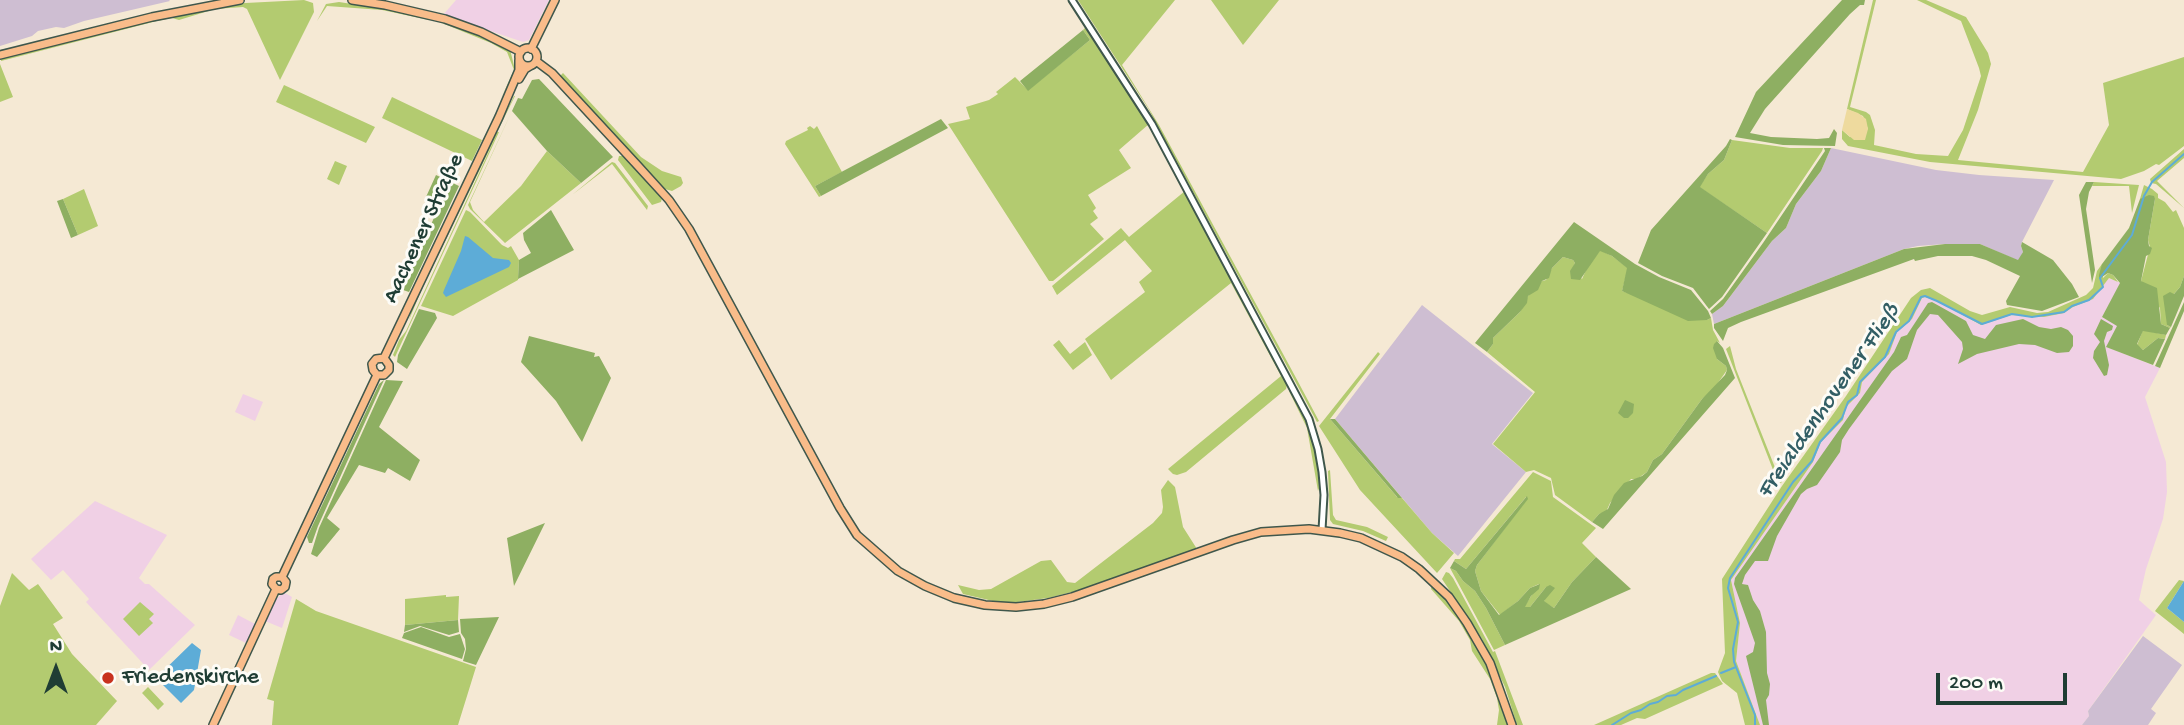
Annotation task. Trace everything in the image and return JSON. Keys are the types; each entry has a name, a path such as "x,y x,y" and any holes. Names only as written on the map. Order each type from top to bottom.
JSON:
{"main road":[{"path":"0,55 152,16 240,0"},
{"path":"352,0 420,12 481,32 520,56 523,65 533,63 552,73 669,200 683,219 700,245 840,508 857,535 898,571 934,590 985,605 1016,607 1072,597 1261,532 1322,530 1361,538 1383,547 1419,569 1459,610 1481,646 1500,688 1512,725"},
{"path":"531,49 555,0"},
{"path":"520,56 526,48 531,49 536,54 533,63"},
{"name":"Aachener Straße","path":"384,358 499,117 519,70 520,56"},
{"name":"Aachener Straße","path":"499,117 523,72 533,63"},
{"path":"384,358 388,362 389,370 384,375 377,375 372,364 376,359 384,358"},
{"path":"213,725 276,589 285,587 282,577 377,375"}],"street":[{"path":"1072,0 1152,124 1309,419 1324,483 1322,530"}],"shaded area":[{"path":"0,0 170,1 64,28 38,31 32,36 0,46"},
{"path":"456,0 549,0 529,40 523,42 443,15"},
{"path":"1831,148 1936,170 2054,180 2022,242 2023,252 2019,261 1980,244 1918,246 1904,249 1714,324 1712,314 1723,306 1772,241 1786,228 1796,204 1821,171"},
{"path":"2109,278 2121,283 2102,317 2118,326 2107,347 2160,368 2145,397 2166,462 2167,492 2163,519 2139,600 2156,615 2088,711 2089,716 2082,725 1760,725 1736,661 1740,623 1731,580 1813,462 1821,442 1843,420 1846,407 1860,393 1862,382 1888,354 1897,332 1906,325 1922,298 1937,301 1977,323 2014,315 2032,318 2087,302"},
{"path":"1422,305 1533,393 1492,444 1526,472 1458,556 1432,533 1335,419"},
{"path":"243,394 263,402 255,421 235,412"},
{"path":"95,501 167,535 139,578 195,625 149,670 86,602 89,599 63,570 51,580 31,559"},
{"path":"283,592 292,597 282,628 265,621 273,603"},
{"path":"238,615 255,624 246,643 229,635"},
{"path":"2143,636 2182,665 2151,709 2156,713 2148,725 2082,725 2089,716 2088,711"}],"green space":[{"path":"304,0 313,3 314,12 280,80 247,9 243,7 215,9 179,20 172,18 157,21 1,61 1,58 226,4"},
{"path":"1078,0 1175,0 1122,65 1159,125 1319,421 1317,422 1148,108"},
{"path":"1211,0 1279,0 1243,45"},
{"path":"1842,0 1865,0 1864,5 1860,5 1850,14 1765,109 1750,133 1771,137 1817,139 1829,138 1834,129 1837,133 1835,146 1783,145 1735,137 1756,92"},
{"path":"1873,0 1876,0 1850,107 1870,115 1875,130 1874,145 1916,154 1948,156 1963,130 1981,76 1979,68 1961,21 1917,0 1926,0 1966,17 1988,53 1991,64 1978,110 1958,160 2083,172 2109,125 2103,83 2184,57 2184,146 2159,165 2121,179 1930,162 1848,146 1842,139 1842,130 1850,137 1868,129 1863,116 1847,109"},
{"path":"339,2 405,12 429,20 382,10 327,6 317,21 326,4"},
{"path":"437,21 465,29 510,49 515,70 500,101 514,70 507,52"},
{"path":"1085,28 1149,124 1119,150 1131,168 1088,195 1096,208 1093,211 1098,218 1090,224 1104,239 1053,281 1049,281 948,124 970,119 966,107 989,100 1015,77 1028,90 1090,40 1083,30"},
{"path":"1083,30 1090,40 1028,91 1020,81"},
{"path":"0,64 13,97 0,102"},
{"path":"563,73 641,157 662,171 681,177 681,186 672,191 665,189 560,76"},
{"path":"539,79 613,157 581,183 547,151 512,111 532,80"},
{"path":"284,85 375,127 366,143 276,102"},
{"path":"514,96 499,132 395,357 393,355 399,340 406,331 497,134 409,320 413,305"},
{"path":"392,97 482,140 472,161 382,118"},
{"path":"512,111 470,202 473,210 484,222 521,186 547,151 581,183 505,243 470,209 468,205"},
{"path":"941,119 948,128 821,196 815,186"},
{"path":"810,126 814,129 817,126 842,172 815,186 821,196 819,197 785,144"},
{"path":"1730,139 1732,140 1724,160 1708,174 1700,187 1767,233 1722,297 1709,309 1693,288 1638,263 1651,230"},
{"path":"1732,140 1790,148 1823,148 1767,233 1699,187 1708,174 1724,160"},
{"path":"1824,148 1831,148 1821,171 1796,204 1786,228 1772,241 1723,306 1712,314 1710,311 1723,299 1763,243 1825,151"},
{"path":"2184,149 2184,158 2157,181 2184,208 2156,184 2151,183 2150,179"},
{"path":"619,156 623,156 662,198 661,202 652,205 618,160"},
{"path":"335,161 347,166 339,185 327,179"},
{"path":"612,162 648,206 647,210 612,164 572,195"},
{"path":"436,175 459,186 409,292 403,290 439,206 426,197"},
{"path":"2086,182 2094,182 2086,209 2095,270 2092,283 2079,195"},
{"path":"2094,182 2139,185 2132,213 2129,186 2092,186"},
{"path":"2144,185 2158,194 2158,198 2173,212 2176,210 2184,228 2184,276 2173,295 2167,325 2170,328 2161,324 2160,308 2141,281 2150,247 2148,240 2155,199 2140,199"},
{"path":"84,189 98,226 78,235 63,199"},
{"path":"1185,191 1287,385 1286,389 1186,472 1177,475 1168,469 1281,376 1231,283 1111,380 1085,339 1145,292 1139,282 1152,271 1125,240 1057,295 1052,286 1121,228 1129,237"},
{"path":"2149,195 2155,199 2148,240 2152,248 2146,256 2141,281 2157,288 2161,324 2170,328 2166,335 2143,331 2137,344 2143,350 2158,338 2165,339 2153,365 2106,347 2117,326 2102,317 2120,283 2108,273 2099,279 2102,264 2129,228 2140,199"},
{"path":"63,199 78,235 71,238 57,201"},
{"path":"466,210 502,245 508,248 511,246 519,260 518,280 453,316 421,306"},
{"path":"551,210 574,250 518,279 519,260 531,253 523,233"},
{"path":"1574,222 1635,264 1691,290 1711,318 1688,321 1622,291 1627,268 1612,256 1600,251 1580,280 1571,279 1570,271 1575,263 1563,257 1552,268 1549,278 1542,281 1538,290 1528,296 1527,303 1520,312 1493,338 1493,344 1487,352 1475,343"},
{"path":"2022,242 2053,260 2079,297 2042,311 2007,305 2006,301 2020,276 1972,256 1938,256 1915,261 1914,259 1741,322 1728,328 1723,341 1714,328 1714,324 1904,249 1945,244 1980,244 2018,260 2023,252"},
{"path":"1600,250 1628,268 1622,291 1707,320 1711,318 1713,330 1720,343 1717,341 1717,359 1727,370 1662,454 1653,460 1647,472 1637,479 1631,479 1610,503 1606,512 1599,514 1592,522 1555,495 1551,478 1534,470 1526,472 1493,444 1535,392 1487,352 1493,344 1493,338 1520,312 1528,296 1546,280 1552,268 1563,257 1573,260 1573,268 1582,279"},
{"path":"2102,264 2103,278 2108,273 2118,282 2109,278 2093,299 2064,313 2044,317 2011,315 1981,325 1937,301 1922,298 1912,319 1897,332 1889,354 1862,382 1860,393 1846,407 1843,420 1821,442 1813,462 1731,580 1740,623 1736,661 1760,725 1745,725 1737,693 1722,681 1718,672 1725,653 1722,579 1782,486 1911,298 1921,290 1930,288 1982,315 2010,307 2037,313 2048,312 2086,295 2093,288 2097,271"},
{"path":"2184,276 2184,296 2171,327 2167,325 2163,296 2170,292 2174,294"},
{"path":"1932,302 1966,321 1973,335 1985,339 1996,325 2023,319 2039,327 2061,327 2068,330 2073,336 2073,346 2069,352 2057,353 2035,345 2019,344 1977,354 1958,364 1963,349 1962,342 1938,315 1930,314 1917,330 1907,359 1892,371 1849,429 1842,440 1840,452 1817,485 1801,494 1777,536 1768,561 1755,561 1745,575 1742,584 1748,585 1766,632 1767,673 1770,684 1766,700 1769,725 1763,725 1746,656 1753,652 1755,643 1734,584 1735,578 1894,352 1901,337 1907,335 1928,303"},
{"path":"2184,302 2184,311 2160,368 2155,366"},
{"path":"419,309 435,313 437,318 407,369 397,362 398,355"},
{"path":"2101,319 2113,326 2104,341 2109,365 2107,375 2104,376 2093,358 2100,342 2094,334"},
{"path":"2143,330 2166,335 2165,339 2158,338 2143,350 2137,345"},
{"path":"529,336 595,353 594,357 599,356 611,378 582,442 556,401 521,362"},
{"path":"1059,340 1070,354 1085,342 1092,355 1073,370 1053,345"},
{"path":"1717,341 1723,348 1735,378 1603,529 1592,522 1608,509 1614,495 1624,483 1647,472 1653,460 1662,454 1702,399 1725,375 1726,366 1717,359 1713,348"},
{"path":"1730,346 1736,369 1780,480 1783,480 1781,483 1777,480 1726,349"},
{"path":"1378,352 1380,354 1330,419 1397,497 1402,498 1432,533 1454,553 1437,573 1360,490 1319,426"},
{"path":"384,380 312,543 309,543 307,537 379,384"},
{"path":"386,380 403,381 379,427 420,460 410,481 388,468 385,473 359,465 327,518 340,529 317,557 311,554 319,528"},
{"path":"1289,391 1292,391 1309,426 1321,484 1318,491 1307,428"},
{"path":"1625,400 1634,404 1633,413 1628,418 1618,413"},
{"path":"1330,419 1335,419 1402,498 1398,498"},
{"path":"1330,470 1333,515 1336,520 1367,527 1388,537 1386,541 1363,531 1333,524 1330,520"},
{"path":"1533,472 1551,481 1553,497 1596,528 1582,543 1596,557 1572,582 1554,608 1544,602 1546,587 1530,607 1524,607 1539,584 1530,588 1500,615 1481,591 1475,571 1526,497 1466,569 1454,561 1460,559"},
{"path":"1168,480 1175,487 1183,527 1197,549 1088,588 1048,598 1010,603 993,601 963,594 958,585 979,590 991,589 1041,561 1051,560 1067,582 1075,583 1153,523 1162,513 1161,490"},
{"path":"1527,496 1528,499 1475,571 1481,591 1499,615 1530,588 1540,584 1525,607 1530,607 1550,585 1555,588 1544,601 1554,608 1572,582 1596,557 1631,589 1505,645 1475,591 1450,568 1454,561 1466,569"},
{"path":"545,523 514,586 507,538"},
{"path":"1450,568 1475,591 1505,645 1494,650"},
{"path":"1446,572 1453,578 1493,652 1495,651 1523,725 1517,725 1505,687 1482,639 1442,579"},
{"path":"12,573 29,590 38,584 63,618 53,624 72,654 117,701 96,725 0,725 0,606"},
{"path":"2179,580 2184,581 2167,608 2184,622 2184,634 2155,611"},
{"path":"1432,584 1449,602 1478,646 1510,725 1497,725 1499,710 1490,679 1472,651 1470,640 1459,621 1431,589"},
{"path":"459,596 458,620 405,625 405,599"},
{"path":"296,599 316,611 476,667 458,725 272,725 274,701 267,699"},
{"path":"140,602 154,614 149,619 153,623 139,636 123,619"},
{"path":"499,617 476,665 463,661 466,649 460,619"},
{"path":"458,620 459,632 449,635 420,626 404,632 405,625"},
{"path":"421,627 449,637 460,634 465,649 462,659 402,638 404,633"},
{"path":"1715,673 1723,684 1645,719 1637,718 1621,725 1594,725"},
{"path":"148,687 164,704 158,710 142,693"}],"sand":[{"path":"1847,109 1866,119 1868,129 1865,140 1854,140 1842,130"}],"water":[{"path":"465,236 493,258 509,260 511,263 509,267 446,297 443,293"},
{"path":"2184,581 2184,622 2167,608"},
{"path":"192,643 201,650 194,690 181,703 156,678"}],"waterway":[{"name":"Freialdenhovener Fließ","path":"1755,725 1755,715 1734,662 1733,649 1738,622 1728,588 1730,578 1793,482 1812,461 1820,442 1842,418 1848,402 1857,395 1860,382 1885,357 1896,332 1909,321 1921,297 1937,301 1982,324 2012,314 2032,317 2064,312 2089,300 2103,287 2100,278 2132,235 2144,196 2152,182 2184,154"},
{"path":"1721,673 1736,667"},
{"path":"1612,725 1650,704 1716,676"}],"place":[{"name":"Friedenskirche","path":"108,678"}]}
